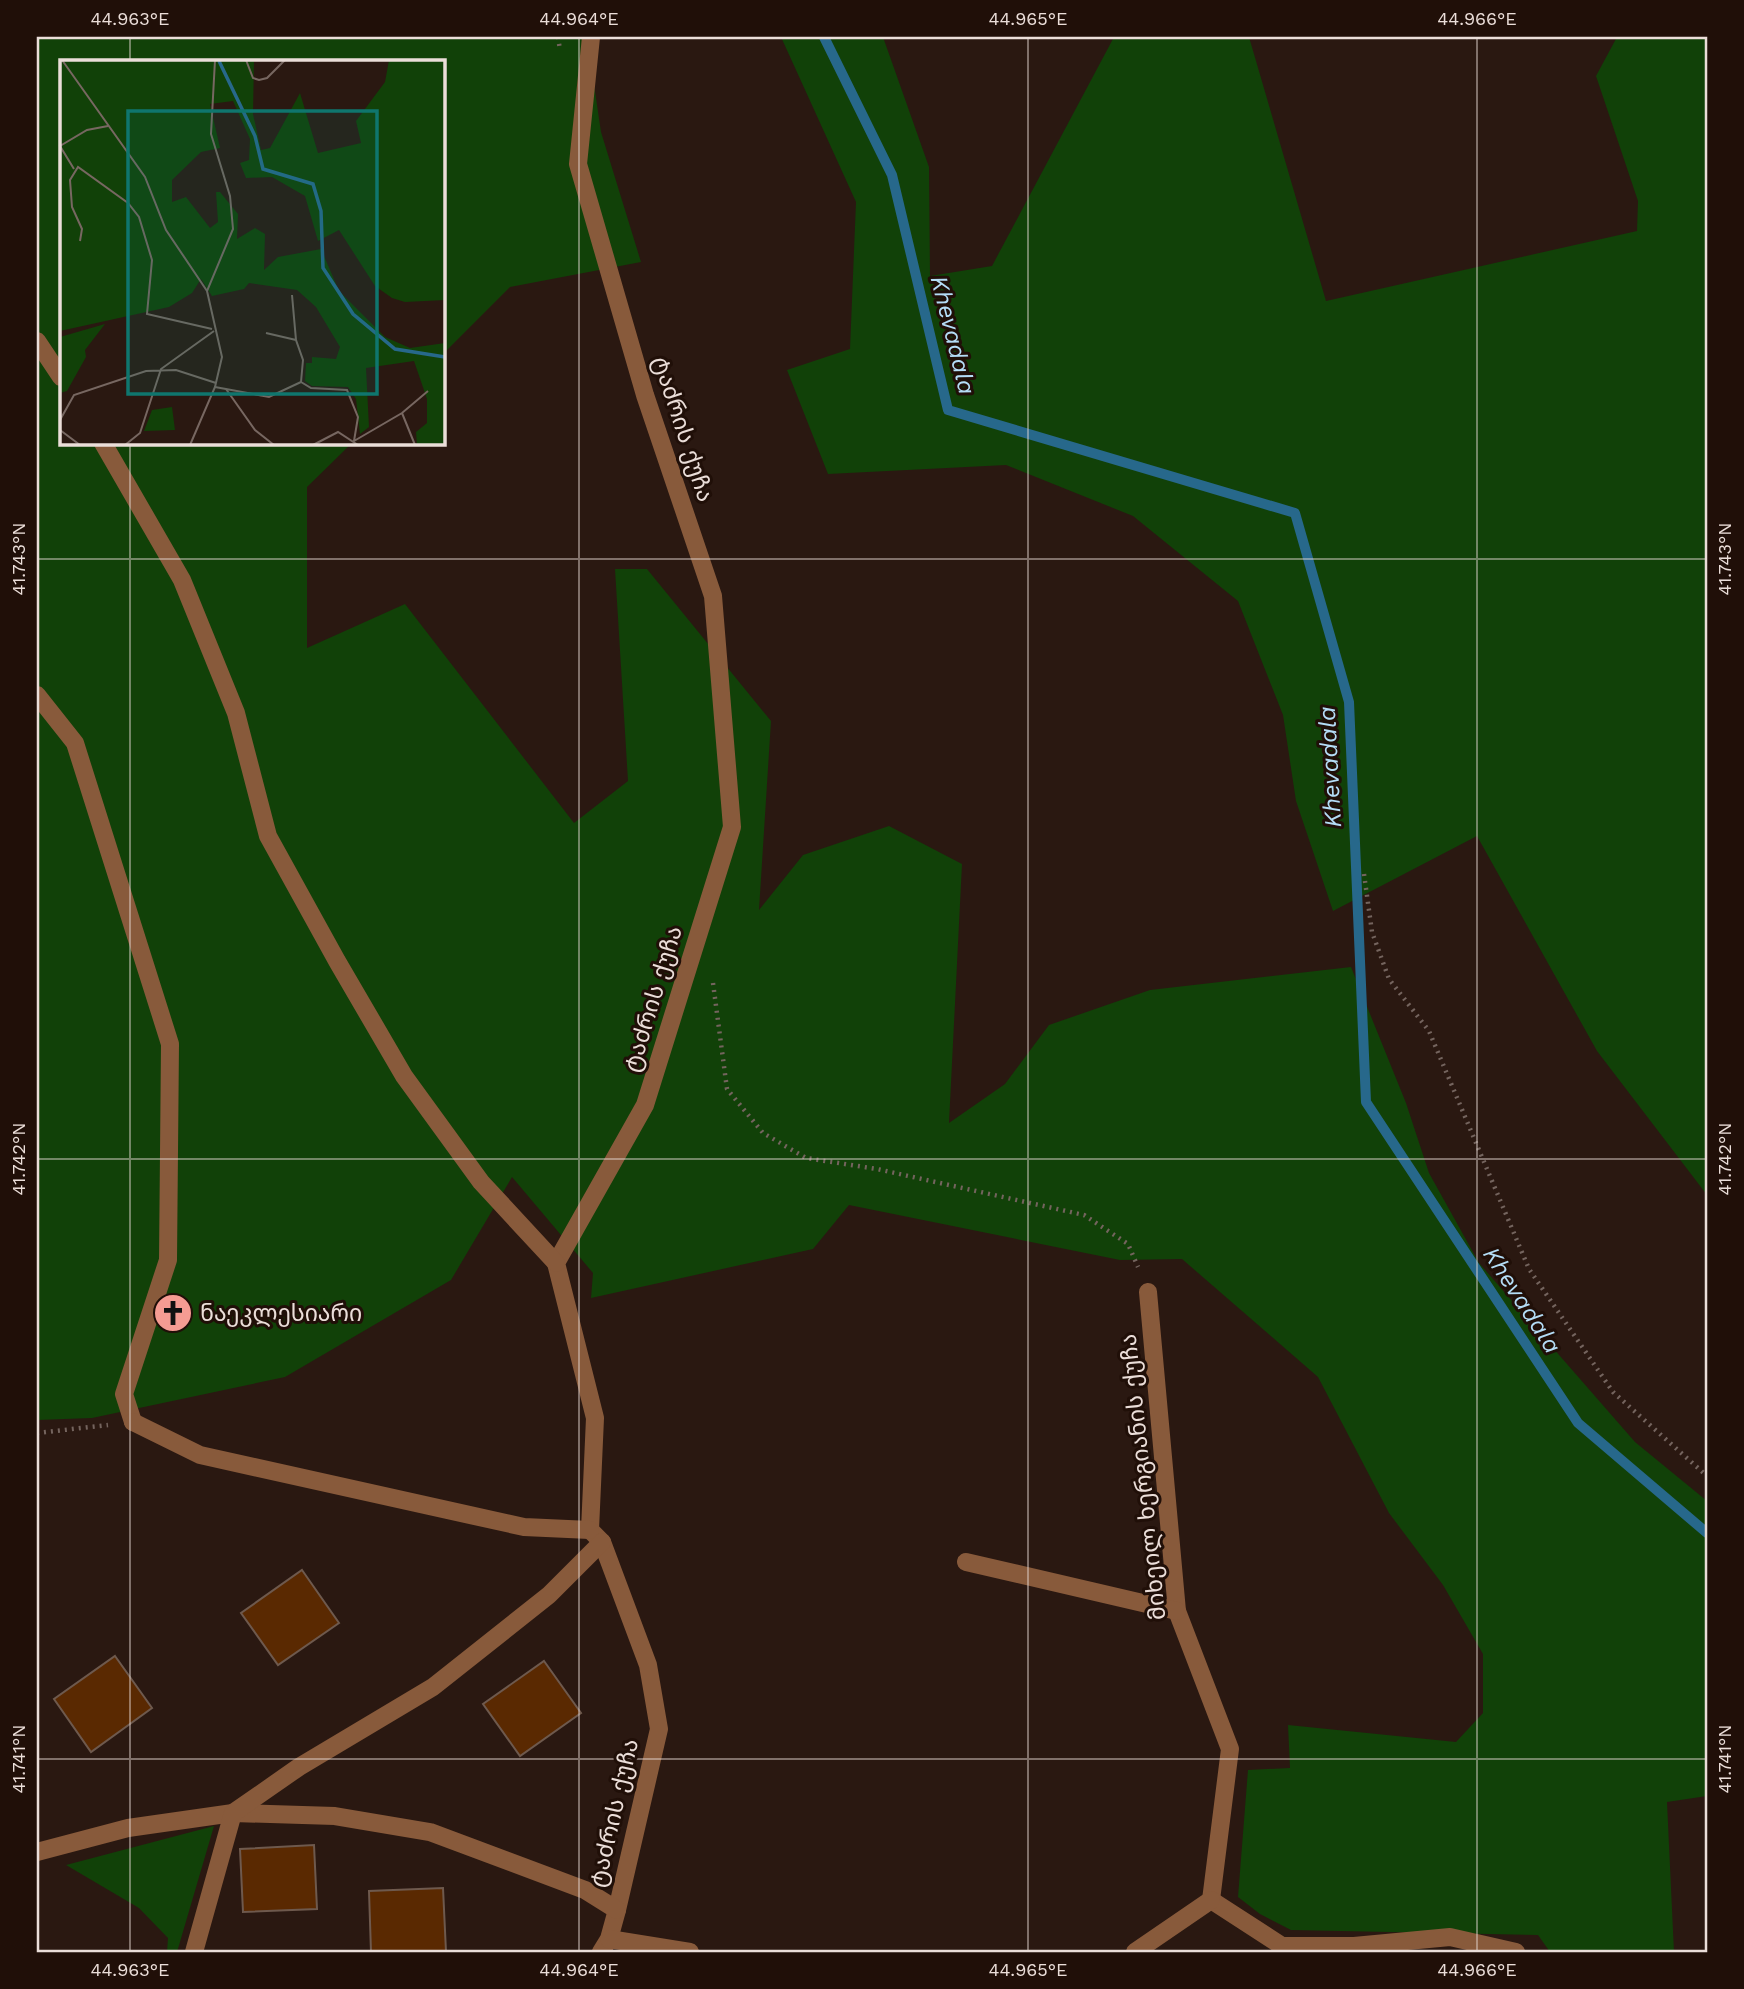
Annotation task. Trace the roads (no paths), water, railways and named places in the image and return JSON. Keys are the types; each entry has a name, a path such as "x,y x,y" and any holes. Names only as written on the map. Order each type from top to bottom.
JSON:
{"street":[{"name":"ტაძრის ქუჩა","path":"591,37 578,164 645,395 713,596 732,827 645,1105 556,1264 595,1418 596,1536 648,1665 659,1729 617,1910 605,1946"},
{"path":"37,341 60,376"},
{"path":"104,444 182,580 236,713 268,836 324,939 404,1076 481,1182 556,1264"},
{"path":"37,695 75,743 170,1044 168,1260 124,1394 133,1422 200,1455 524,1527 596,1536"},
{"name":"მიხეილ ხერგიანის ქუჩა","path":"1148,1292 1177,1611 1230,1749 1211,1900"},
{"path":"194,1952 233,1813 299,1766 433,1687 549,1595 596,1536"},
{"path":"966,1562 1177,1611"},
{"path":"37,1852 128,1828 233,1813 334,1816 430,1832 585,1890 617,1910"},
{"path":"1135,1952 1211,1900 1282,1946 1354,1946 1450,1937 1516,1952"},
{"path":"605,1946 688,1952"}],"waterway":[{"name":"Khevadala","path":"824,37 892,175 948,410 1295,513 1349,702 1366,1102 1578,1423 1707,1533"}],"place":[{"name":"ნაეკლესიარი","path":"173,1313"}]}
